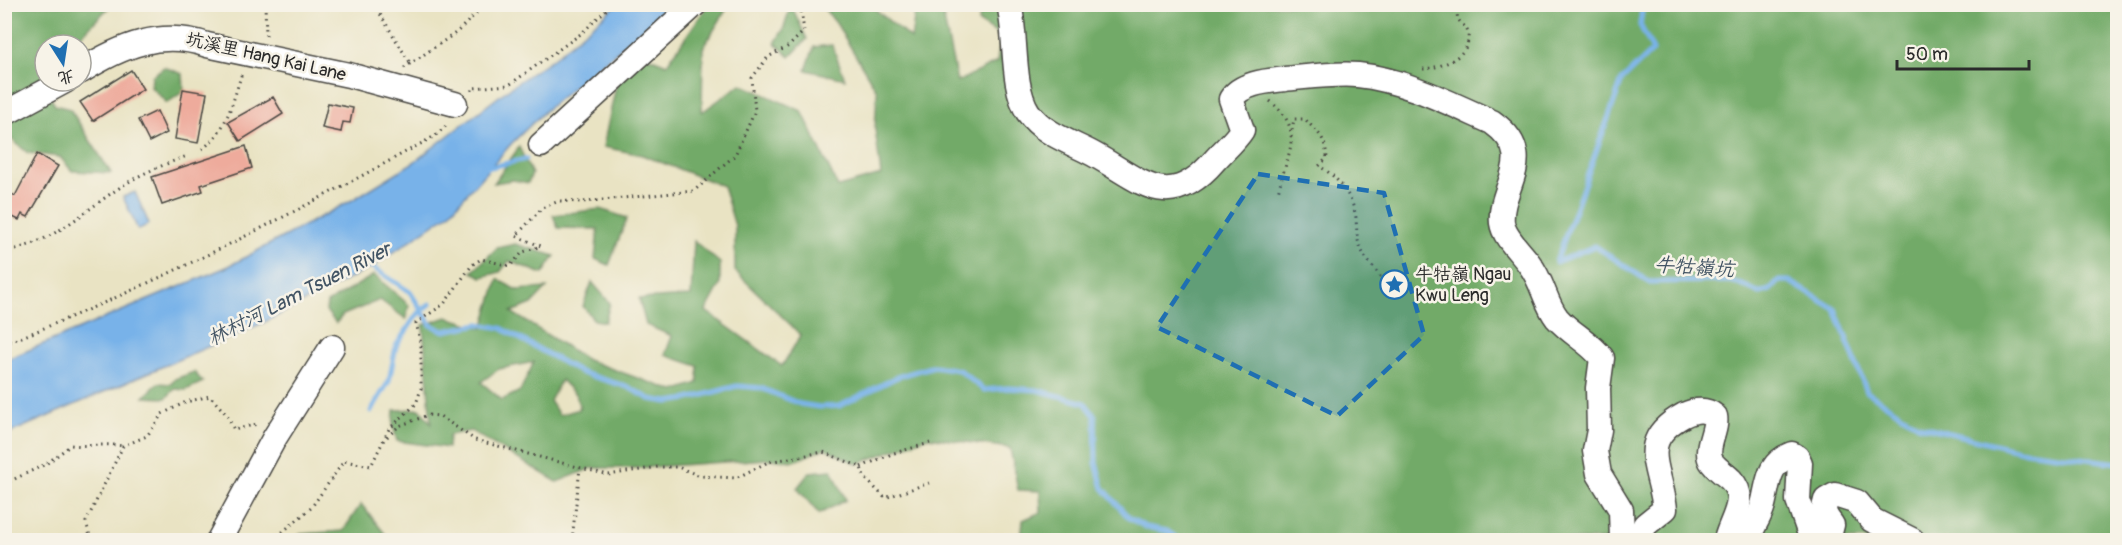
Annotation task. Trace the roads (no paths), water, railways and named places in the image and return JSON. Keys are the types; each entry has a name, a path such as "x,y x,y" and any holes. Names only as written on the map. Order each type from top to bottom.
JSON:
{"lane":[{"path":"541,145 695,4"},
{"path":"1009,4 1018,82 1028,111 1050,132 1150,188 1176,188 1198,180 1242,130 1231,99 1235,93 1249,86 1298,78 1362,76 1407,86 1492,122 1502,130 1511,142 1515,156 1515,172 1503,213 1504,231 1543,284 1552,311 1602,358 1598,388 1599,430 1594,451 1599,474 1621,510 1622,540"},
{"name":"坑溪里 Hang Kai Lane","path":"93,63 103,57 135,45 164,38 186,38 384,85 453,113"},
{"path":"4,114 43,93"},
{"path":"219,540 287,417 332,347"},
{"path":"1638,540 1645,525 1665,509 1654,456 1655,442 1662,431 1677,419 1692,411 1701,410 1715,416 1716,422 1709,450 1711,460 1736,486 1740,500 1726,540"},
{"path":"1749,540 1752,525 1763,507 1770,475 1779,459 1792,454 1800,463 1798,500 1812,540"},
{"path":"1828,540 1832,525 1823,513 1824,506 1826,500 1835,495 1857,502 1872,520 1912,540"}],"water":[{"name":"林村河 Lam Tsuen River","path":"618,4 673,5 548,108 512,143 449,214 372,267 265,322 5,435 5,360 229,266 354,199 414,162 511,87 552,59"},
{"path":"135,192 149,224 138,230 123,197"}],"waterway":[{"name":"牛牯嶺坑","path":"1643,4 1640,25 1653,50 1622,80 1556,262 1595,246 1649,282 1729,281 1760,293 1770,290 1779,281 1789,281 1835,309 1867,392 1918,425 2018,450 2118,463"},
{"path":"486,168 526,159"},
{"name":"林村河 Lam Tsuen River","path":"366,263 410,292 431,325 444,331 479,324 501,328 582,373 628,387 650,399 668,402 737,386 761,388 800,404 819,407 840,406 897,377 934,366 959,370 984,390 1008,388 1037,390 1085,403 1095,416 1096,463 1103,488 1129,518 1146,527 1167,531 1180,540"},
{"path":"371,411 389,381 396,346 416,316 430,304"}],"place":[{"name":"牛牯嶺 Ngau Kwu Leng","path":"1394,284"}]}
